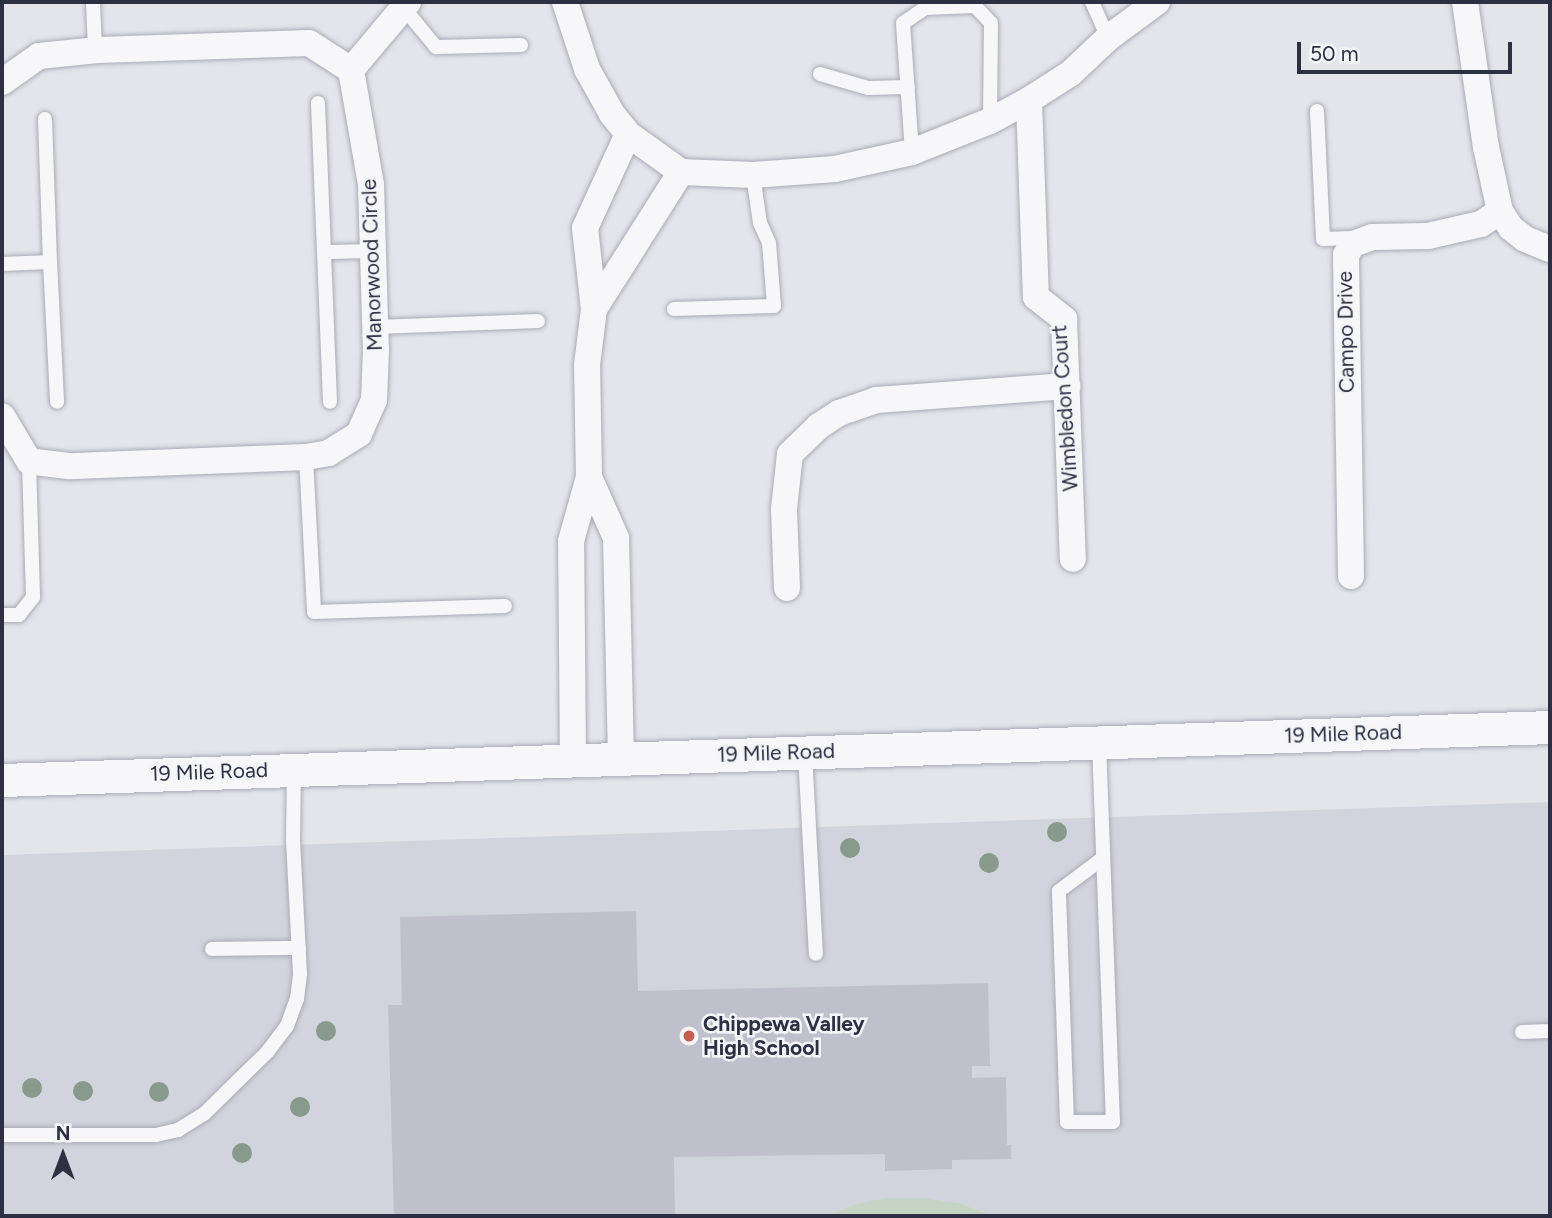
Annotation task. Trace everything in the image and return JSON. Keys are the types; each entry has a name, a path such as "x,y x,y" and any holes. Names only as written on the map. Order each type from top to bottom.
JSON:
{"street":[{"path":"565,2 587,69 612,114 628,134 681,172 753,175 835,169 912,152 990,121 1072,73 1108,38 1157,2"},
{"path":"1465,2 1486,147 1500,211 1511,228 1525,239 1550,249"},
{"path":"2,81 39,56 95,50 309,43 351,70 405,4"},
{"name":"Manorwood Circle","path":"29,461 68,466 306,457 329,453 359,434 374,400 376,327 371,185 351,70"},
{"name":"Wimbledon Court","path":"1029,100 1036,297 1064,319 1073,559"},
{"path":"573,760 571,541 589,477 587,365 594,309 585,228 628,134"},
{"path":"594,309 681,172"},
{"path":"1372,237 1428,236 1481,224 1500,211"},
{"name":"Campo Drive","path":"1350,576 1345,270 1346,255 1353,244 1372,237"},
{"path":"787,588 784,509 790,454 819,426 839,413 876,400 1067,386"},
{"path":"2,416 29,461"},
{"path":"589,477 616,538 621,758"},
{"name":"19 Mile Road","path":"2,780 1550,727"}],"lane":[{"path":"93,2 95,50"},
{"path":"1092,2 1108,38"},
{"path":"405,4 436,47 521,45"},
{"path":"912,152 904,23 925,8 975,6 991,23 990,121"},
{"path":"820,74 868,88 908,87"},
{"path":"318,103 330,402"},
{"path":"1317,111 1323,239 1372,237"},
{"path":"45,119 57,402"},
{"path":"674,309 774,306 769,243 760,223 753,175"},
{"path":"326,252 374,251"},
{"path":"2,264 50,261"},
{"path":"376,327 538,321"},
{"path":"306,457 313,612 505,606"},
{"path":"2,615 19,615 33,597 29,461"},
{"path":"1099,742 1112,1122 1067,1122 1059,891 1102,859"},
{"path":"805,752 816,954"},
{"path":"2,1135 156,1135 178,1130 204,1114 268,1051 287,1026 296,999 299,948 293,841 294,769"},
{"path":"212,949 299,948"},
{"path":"1522,1031 1550,1031"}],"shaded area":[{"path":"1550,802 1550,1216 2,1216 2,855"}],"green space":[{"path":"885,1198 921,1198 958,1203 993,1216 827,1216 853,1205"}],"building":[{"name":"Chippewa Valley High School","path":"636,911 638,991 988,983 990,1066 972,1066 972,1078 1006,1077 1007,1145 1011,1145 1011,1159 952,1160 952,1169 885,1171 885,1154 674,1157 675,1216 394,1216 388,1005 402,1005 400,917"}],"place":[{"name":"Chippewa Valley High School","path":"689,1036"}]}
